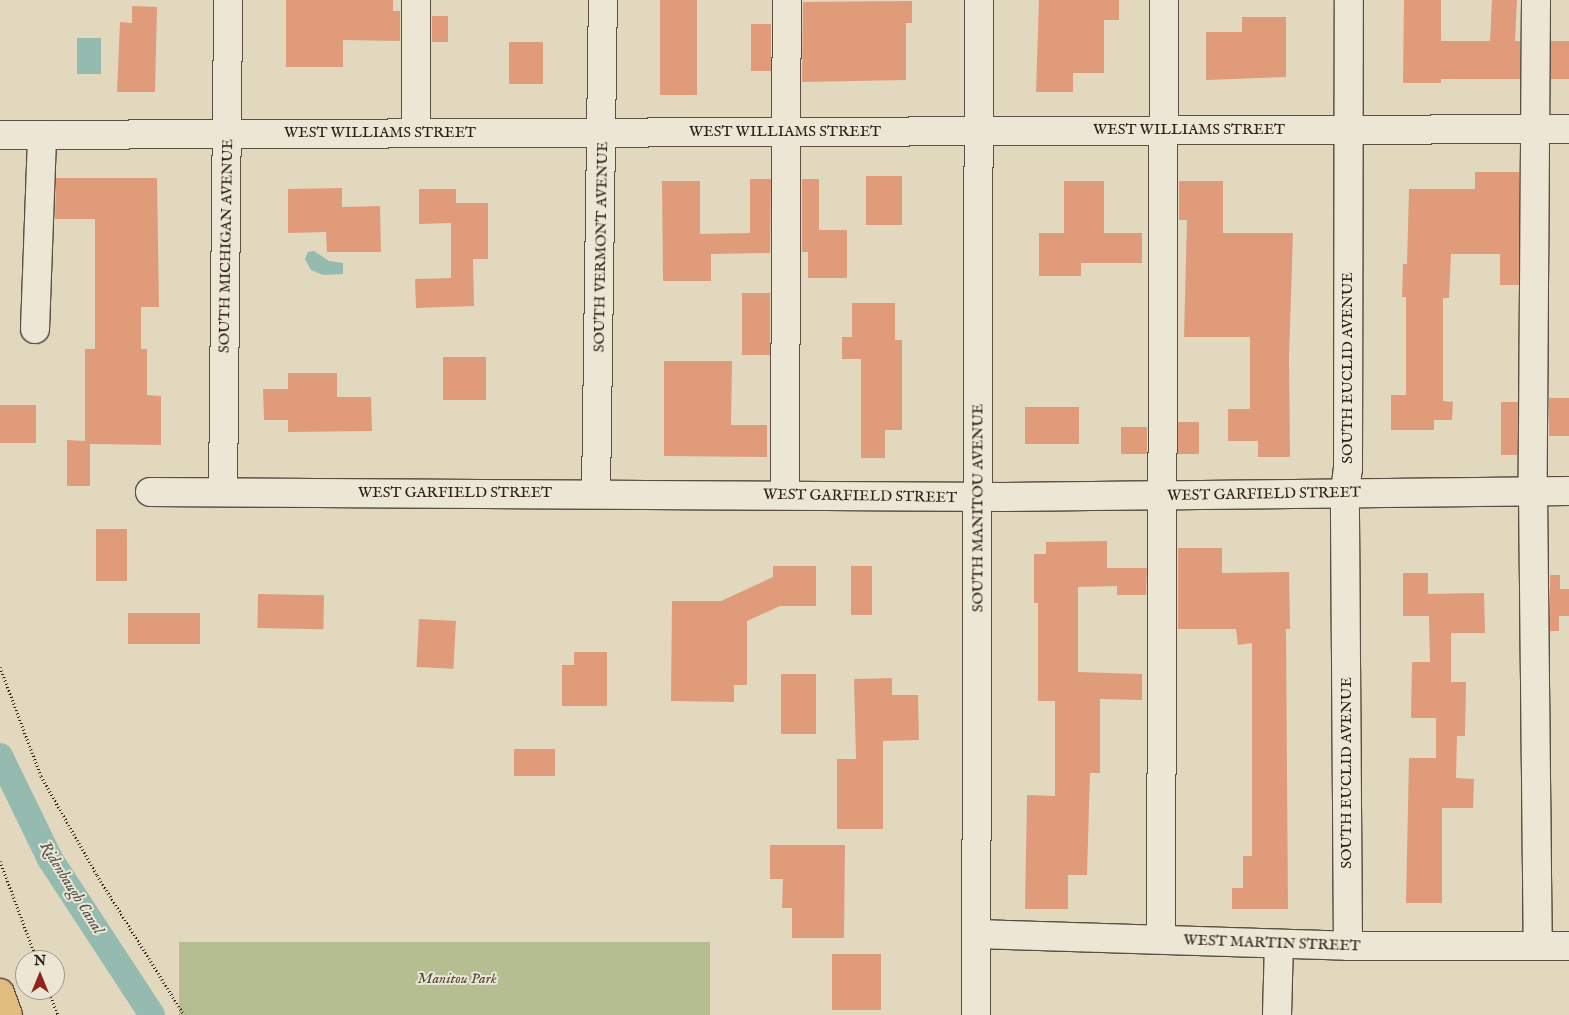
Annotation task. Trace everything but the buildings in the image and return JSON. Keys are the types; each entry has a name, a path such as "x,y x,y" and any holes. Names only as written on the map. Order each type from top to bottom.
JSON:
{"main road":[{"path":"0,993 8,1015"}],"street":[{"name":"SOUTH MICHIGAN AVENUE","path":"223,492 228,0"},
{"path":"416,0 416,133"},
{"name":"SOUTH VERMONT AVENUE","path":"596,494 603,133 603,0"},
{"path":"785,494 787,0"},
{"name":"SOUTH MANITOU AVENUE","path":"976,1015 978,0"},
{"path":"1161,939 1160,495 1164,0"},
{"name":"SOUTH EUCLID AVENUE","path":"1348,946 1345,492 1348,469 1349,0"},
{"path":"1536,0 1533,491 1538,946"},
{"name":"WEST WILLIAMS STREET","path":"0,135 1569,130"},
{"path":"35,329 42,135"},
{"name":"WEST GARFIELD STREET","path":"150,492 785,494 978,497 1569,491"},
{"name":"WEST MARTIN STREET","path":"976,934 1348,946 1569,946"},
{"path":"1277,1015 1278,944"}],"path":[{"path":"0,667 41,776 97,875 184,1015"},
{"path":"0,861 33,950"},
{"path":"52,1000 58,1015"}],"green space":[{"name":"Manitou Park","path":"179,942 710,942 710,1015 179,1015"}],"water":[{"path":"77,38 101,38 101,74 77,74"},
{"path":"314,251 329,261 343,263 343,274 323,275 311,270 305,259 308,252"}],"waterway":[{"name":"Ridenbaugh Canal","path":"0,756 50,859 152,1015"}]}
